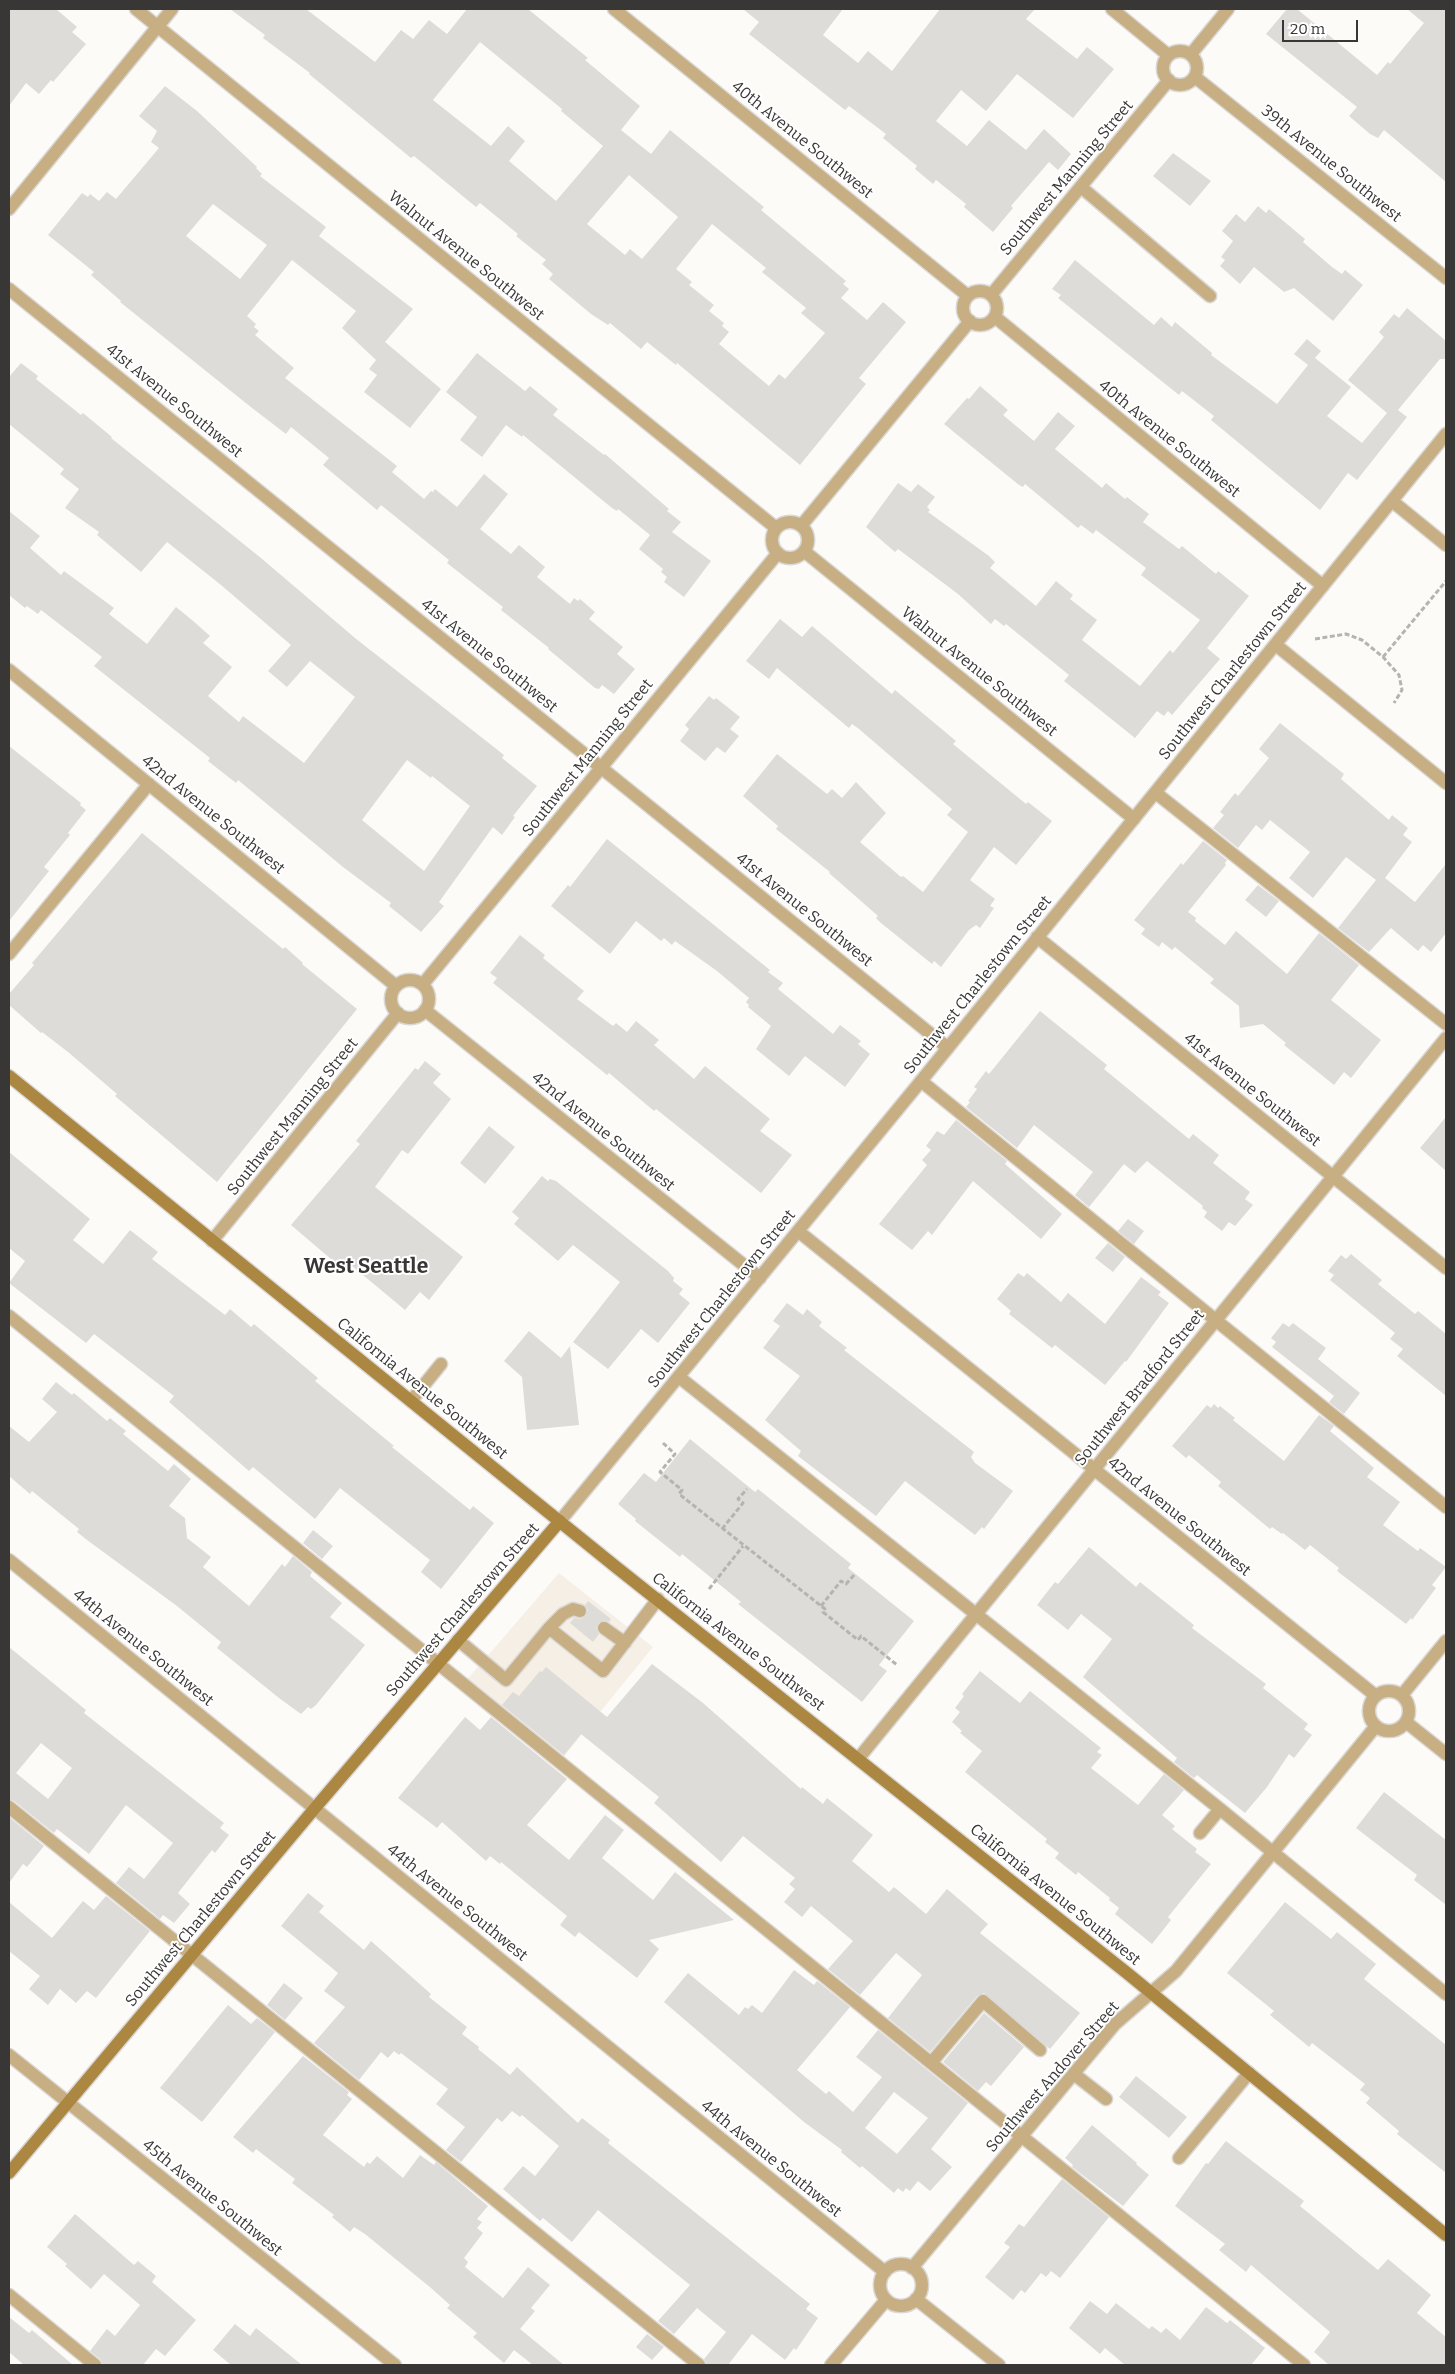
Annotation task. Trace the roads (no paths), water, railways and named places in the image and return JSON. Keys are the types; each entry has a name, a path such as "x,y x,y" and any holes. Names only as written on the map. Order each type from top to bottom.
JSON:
{"main road":[{"name":"California Avenue Southwest","path":"9,1076 658,1600 1151,1993 1446,2235"},
{"name":"Southwest Charlestown Street","path":"9,2173 315,1808 560,1521"}],"street":[{"name":"Walnut Avenue Southwest","path":"136,9 776,528"},
{"path":"9,209 172,9"},
{"name":"40th Avenue Southwest","path":"614,9 968,296"},
{"path":"1112,9 1168,55"},
{"path":"1191,54 1228,9"},
{"path":"1177,50 1183,50 1191,54 1197,68 1190,82 1179,85 1169,80 1163,69 1164,61 1168,55 1177,50"},
{"name":"39th Avenue Southwest","path":"1194,76 1446,278"},
{"name":"Southwest Manning Street","path":"991,295 1169,80"},
{"path":"1081,187 1210,296"},
{"name":"41st Avenue Southwest","path":"9,289 948,1048"},
{"path":"979,291 991,295 997,308 995,317 984,325 970,321 963,310 968,296 979,291"},
{"name":"40th Avenue Southwest","path":"995,317 1324,586"},
{"path":"801,526 970,321"},
{"name":"Southwest Charlestown Street","path":"560,1521 1276,646 1446,434"},
{"path":"1392,501 1446,545"},
{"path":"786,522 801,526 808,539 804,551 790,558 778,554 771,539 776,528 786,522"},
{"name":"Walnut Avenue Southwest","path":"804,551 1134,819"},
{"name":"Southwest Manning Street","path":"423,984 778,554"},
{"path":"1276,646 1446,783"},
{"name":"42nd Avenue Southwest","path":"9,670 396,986"},
{"path":"9,954 149,784"},
{"path":"1156,793 1446,1024"},
{"name":"41st Avenue Southwest","path":"1038,937 1446,1268"},
{"path":"405,980 412,980 423,984 429,997 425,1010 412,1018 398,1013 391,1000 396,986 405,980"},
{"name":"42nd Avenue Southwest","path":"425,1010 760,1278"},
{"name":"Southwest Manning Street","path":"212,1240 398,1013"},
{"name":"Southwest Bradford Street","path":"858,1759 1446,1038"},
{"path":"921,1081 1217,1319 1446,1507"},
{"name":"42nd Avenue Southwest","path":"798,1231 1376,1696"},
{"path":"9,1316 1304,2365"},
{"path":"411,1401 441,1364"},
{"path":"679,1377 1220,1809 1446,1994"},
{"name":"44th Avenue Southwest","path":"9,1560 885,2272"},
{"path":"549,1628 603,1671 658,1600"},
{"path":"458,1640 506,1680 563,1614 574,1610 580,1611"},
{"path":"604,1628 625,1643"},
{"path":"1402,1695 1446,1641"},
{"path":"1384,1691 1391,1691 1402,1695 1410,1708 1406,1722 1398,1730 1392,1731 1385,1731 1376,1726 1369,1713 1370,1706 1376,1696 1384,1691"},
{"path":"1406,1722 1446,1754"},
{"name":"Southwest Andover Street","path":"912,2268 1115,2024 1176,1971 1376,1726"},
{"path":"9,1807 699,2365"},
{"path":"1200,1833 1220,1809"},
{"path":"931,2063 983,2001 1040,2050"},
{"name":"45th Avenue Southwest","path":"9,2055 395,2365"},
{"path":"1179,2158 1248,2073"},
{"path":"1074,2074 1106,2099"},
{"path":"895,2265 912,2268 919,2276 921,2283 916,2299 902,2306 896,2306 886,2300 880,2287 885,2272 895,2265"},
{"path":"9,2295 95,2365"},
{"path":"916,2299 999,2365"},
{"path":"831,2365 886,2300"}],"district":[{"name":"West Seattle","path":"366,1267"}]}
